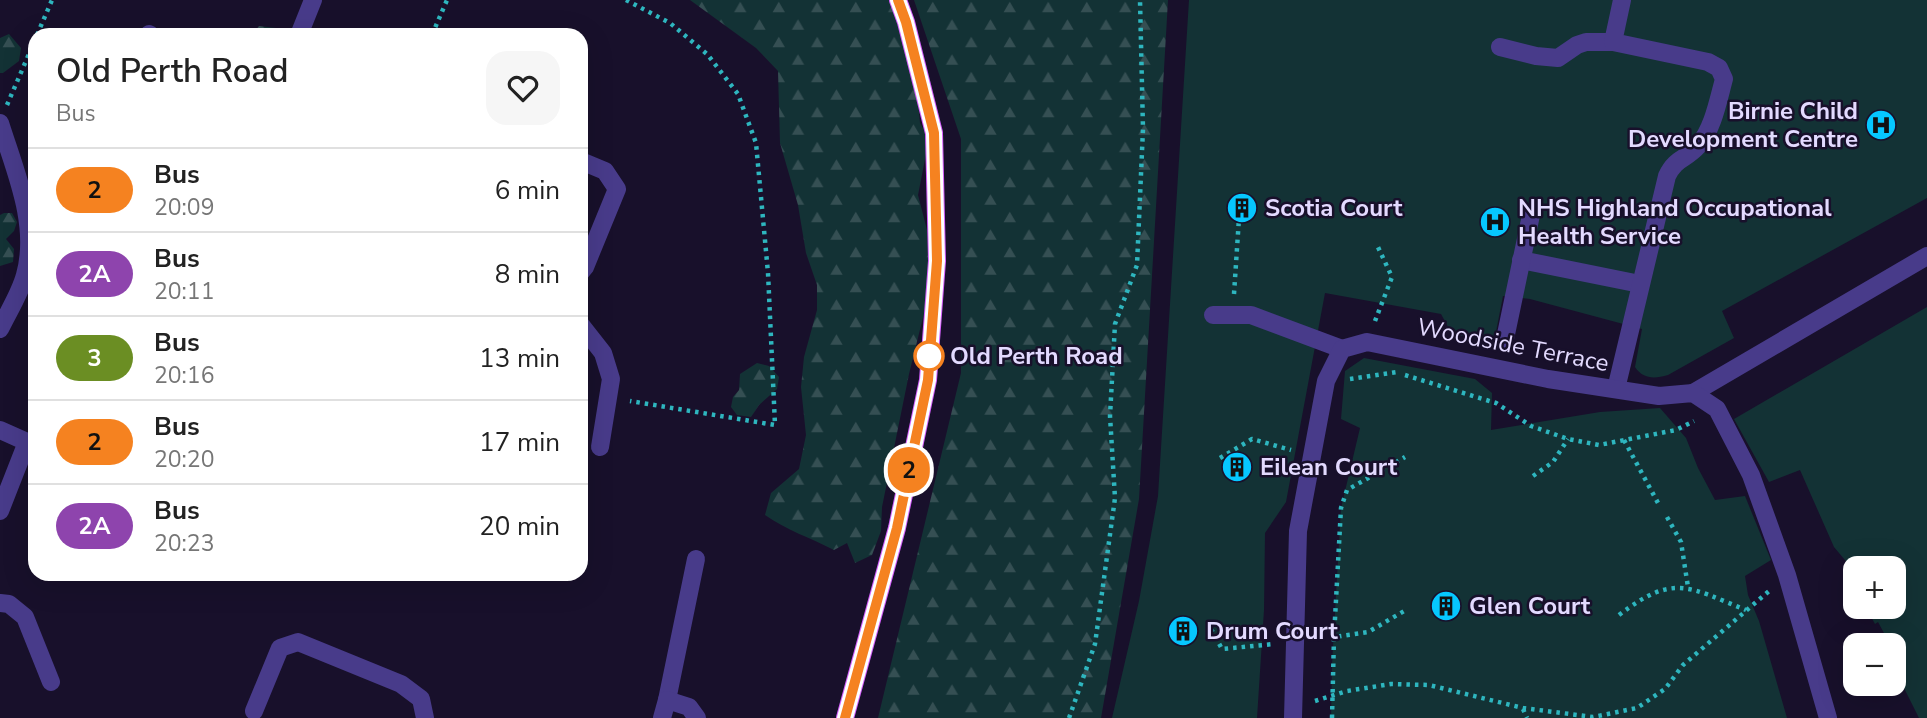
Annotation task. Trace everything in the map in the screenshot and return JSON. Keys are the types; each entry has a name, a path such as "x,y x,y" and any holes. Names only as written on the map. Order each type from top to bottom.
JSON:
{"main road":[{"path":"845,718 897,528 928,380 937,261 934,133 898,0"}],"street":[{"path":"302,28 313,0"},
{"path":"1613,42 1622,0"},
{"path":"1500,47 1536,56 1558,58 1586,42 1613,42 1708,62 1719,68 1724,79 1706,136 1696,149 1673,164 1667,176 1616,389"},
{"path":"3,116 28,193"},
{"path":"588,164 605,171 617,189 588,259"},
{"path":"1505,339 1531,215"},
{"path":"0,329 24,276 28,246"},
{"path":"1828,718 1787,575 1751,475 1717,409 1693,393 1927,256"},
{"path":"1521,260 1640,284"},
{"path":"1213,315 1251,315 1342,349 1326,381 1298,531 1293,713"},
{"path":"588,334 603,353 611,379 600,447"},
{"name":"Woodside Terrace","path":"1342,349 1367,342 1548,379 1659,396 1693,393"},
{"path":"0,430 27,442 0,511"},
{"path":"662,718 696,559"},
{"path":"0,603 9,604 25,617 51,682"},
{"path":"254,710 280,648 298,642 401,684 421,699 425,718"},
{"path":"667,700 689,707 697,718"}],"path":[{"path":"40,28 52,0"},
{"path":"435,28 447,0"},
{"path":"609,398 775,425 768,273 756,143 738,94 707,54 670,23 626,0"},
{"path":"1069,718 1095,645 1115,498 1110,416 1115,324 1137,265 1143,129 1140,0"},
{"path":"3,116 28,56"},
{"path":"1233,315 1239,218"},
{"path":"1367,342 1392,277 1377,245"},
{"path":"1326,381 1360,379 1396,372 1496,403 1531,426 1569,439 1599,445 1676,430 1717,409"},
{"path":"1220,458 1252,439 1312,456"},
{"path":"1533,476 1553,462 1569,439"},
{"path":"1624,440 1658,503"},
{"path":"1332,718 1341,508 1347,490 1405,457"},
{"path":"1667,517 1681,542 1688,587"},
{"path":"1293,713 1332,696 1391,684 1429,685 1523,708 1592,717 1637,708 1665,689 1683,665 1787,575"},
{"path":"1619,615 1639,600 1665,589 1688,587 1747,610"},
{"path":"1334,638 1368,632 1406,610"},
{"path":"1211,629 1222,649 1296,641"},
{"path":"1523,708 1527,718"}],"green space":[{"path":"690,0 897,0 917,92 920,123 929,139 918,195 927,230 929,293 909,374 882,507 881,531 872,555 855,563 847,543 834,550 765,515 771,493 799,469 806,435 801,387 804,357 817,310 817,285 806,253 798,205 780,143 778,71 756,48"},
{"path":"914,0 1168,0 1139,499 1101,718 878,718 961,373 961,139"},
{"path":"1189,0 1927,0 1927,198 1722,311 1734,338 1668,375 1658,377 1645,376 1635,367 1642,329 1530,299 1503,296 1494,342 1452,334 1441,314 1325,293 1286,502 1265,533 1264,610 1257,718 1112,718 1139,601 1158,496"},
{"path":"9,34 21,48 19,61 0,73 0,38"},
{"path":"12,213 17,222 14,231 6,239 14,249 13,262 0,266 0,215"},
{"path":"1927,307 1927,718 1919,718 1906,692 1906,633 1884,633 1878,622 1875,624 1872,619 1906,619 1906,556 1843,558 1834,547 1800,470 1769,482 1734,419"},
{"path":"1364,358 1475,379 1492,393 1491,430 1600,412 1660,408 1686,438 1715,500 1745,496 1771,560 1745,576 1748,595 1759,621 1787,718 1331,718 1341,508 1360,428 1341,419 1345,371"},
{"path":"757,363 769,366 779,377 777,389 759,405 751,417 737,415 731,407 733,397 739,390 740,374"}],"bus line":[{"name":"2","path":"845,718 897,528 928,380 937,261 934,133 898,0"}],"place":[{"name":"Birnie Child Development Centre","path":"1881,125"},
{"name":"Scotia Court","path":"1242,208"},
{"name":"NHS Highland Occupational Health Service","path":"1495,222"},
{"name":"Old Perth Road","path":"929,356"},
{"name":"Eilean Court","path":"1237,467"},
{"name":"Glen Court","path":"1446,606"},
{"name":"Drum Court","path":"1183,631"}]}
